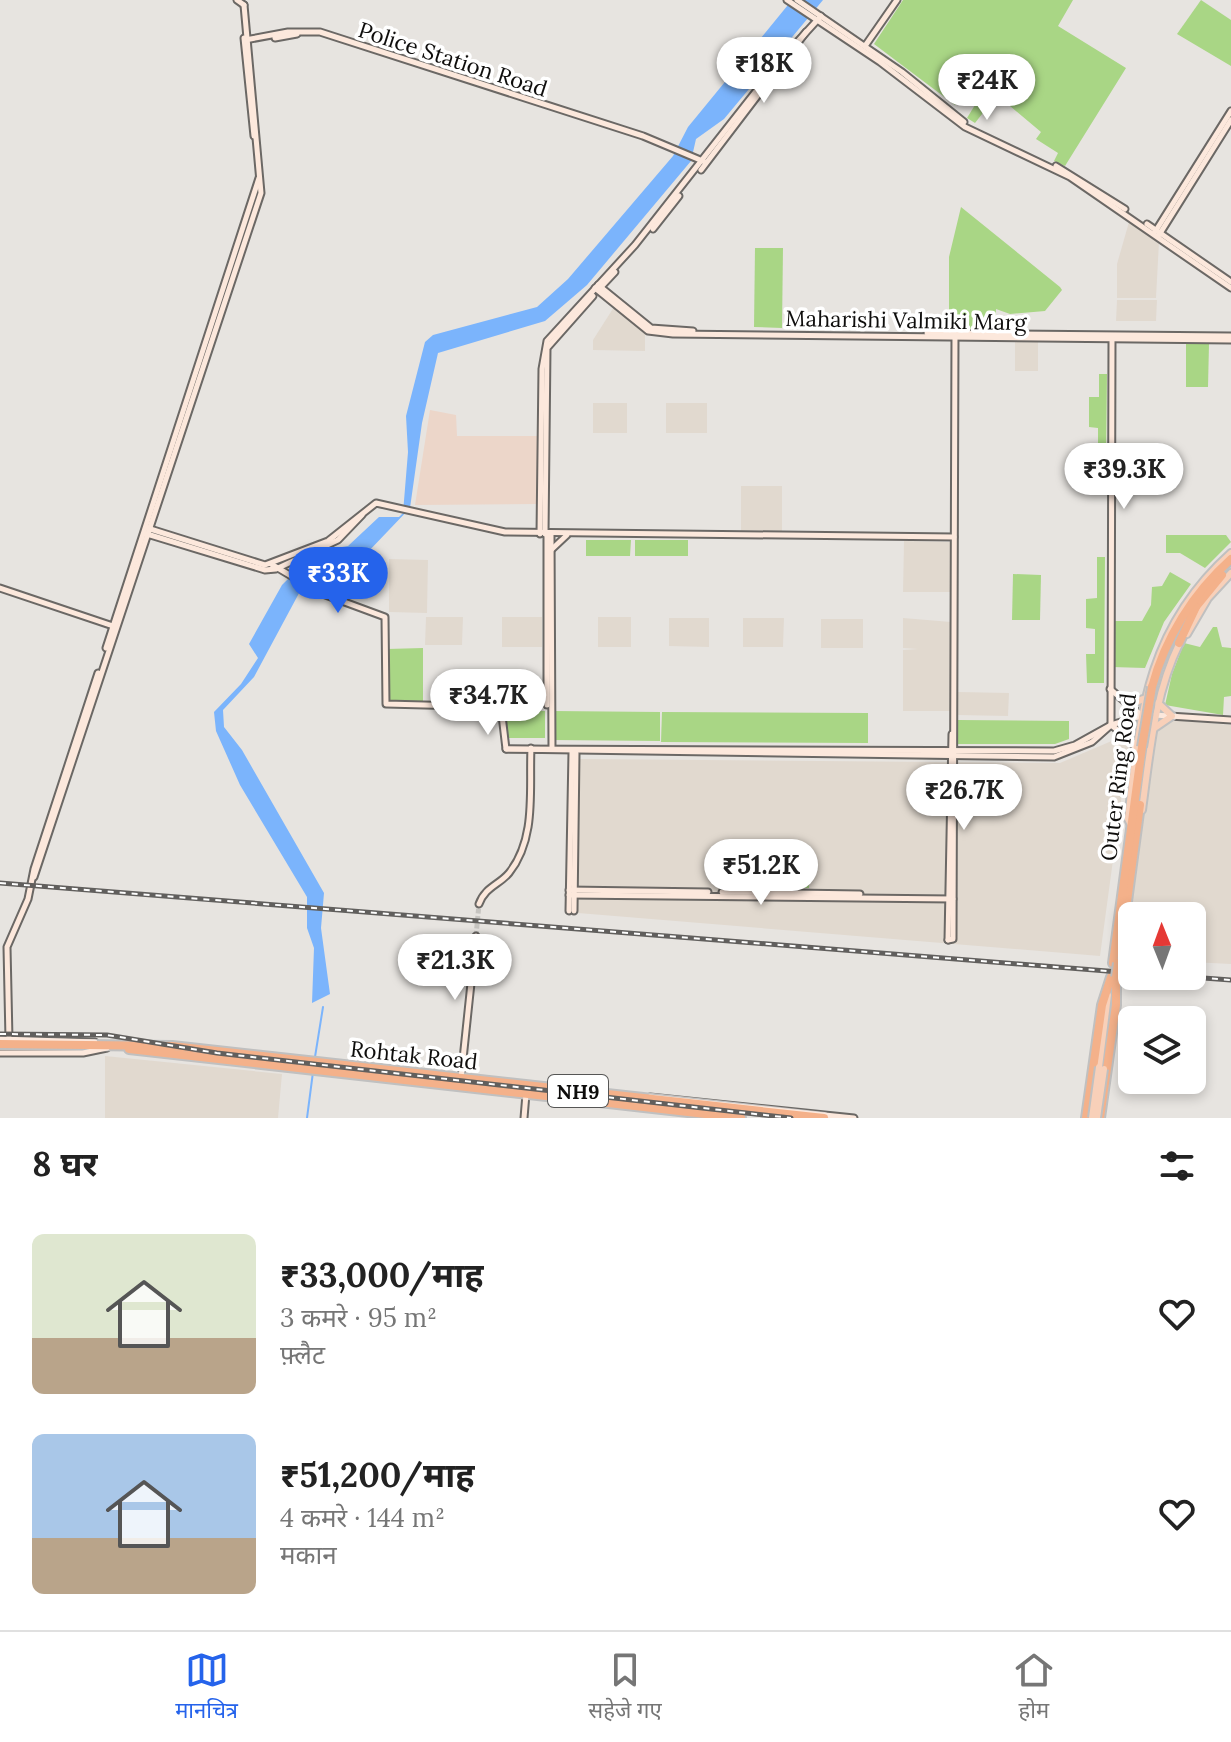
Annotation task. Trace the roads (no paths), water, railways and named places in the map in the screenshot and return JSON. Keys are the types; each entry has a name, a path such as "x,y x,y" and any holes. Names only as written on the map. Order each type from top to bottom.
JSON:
{"highway":[{"path":"1136,813 1155,674 1191,607 1231,559"},
{"path":"1204,590 1231,566"},
{"path":"1179,643 1191,607"},
{"path":"1134,826 1154,697 1167,656 1191,607"},
{"name":"Outer Ring Road","path":"1094,1116 1102,1005 1113,980 1134,826"},
{"name":"Outer Ring Road","path":"1094,1116 1116,1005 1113,980"},
{"name":"Rohtak Road","path":"98,1043 172,1046 308,1066"},
{"name":"NH9","path":"85,1046 98,1043"},
{"name":"NH9","path":"2,1045 112,1047"},
{"name":"Rohtak Road","path":"112,1047 461,1078 741,1118"},
{"name":"Rohtak Road","path":"329,1068 526,1094 645,1099 677,1107 789,1112 824,1118"}],"main road":[{"name":"Outer Ring Road","path":"1134,826 1128,819 1143,748 1141,715 1159,651 1231,553"},
{"path":"1134,826 1141,819 1143,748 1153,729 1158,703 1179,643 1208,598 1231,573"},
{"path":"1128,706 1144,698"},
{"path":"1153,729 1172,716 1158,703"},
{"name":"Outer Ring Road","path":"1094,1116 1113,980"}],"street":[{"path":"2,1045 7,947 34,877 259,177 244,5 237,0"},
{"path":"788,0 864,48 978,131 1073,174 1231,285"},
{"path":"797,0 816,16"},
{"path":"864,48 897,0"},
{"path":"550,750 543,459 544,347 554,330 598,288 705,162 816,16"},
{"name":"Police Station Road","path":"246,42 288,32 320,32 674,148 705,162"},
{"path":"1157,233 1231,111"},
{"path":"1157,233 1231,120"},
{"name":"Maharishi Valmiki Marg","path":"598,288 651,329 673,331 1231,338"},
{"path":"951,898 953,939 949,941 954,717 955,335"},
{"path":"1111,725 1112,336"},
{"path":"274,566 328,541 367,507 376,503 505,532 954,537"},
{"path":"147,531 274,566 307,587 385,617 386,704 501,707 506,749 953,754 1054,751 1075,745 1111,725 1141,715 1231,720"},
{"path":"546,534 551,551 550,750"},
{"path":"551,551 568,535"},
{"path":"0,590 114,628"},
{"path":"1110,689 1141,715"},
{"path":"1111,725 1143,748"},
{"path":"479,904 488,889 511,871 527,837 531,749"},
{"path":"550,750 953,754"},
{"path":"572,911 574,752"},
{"path":"572,893 951,898"},
{"path":"461,1078 476,936"},
{"name":"Rohtak Road","path":"2,1045 84,1040 98,1043"},
{"name":"Rohtak Road","path":"2,1045 83,1053 112,1047"},
{"path":"524,1118 526,1094"},
{"path":"789,1112 854,1118"}],"water":[{"path":"792,0 823,0 724,119 696,139 691,161 587,285 545,321 438,353 422,423 410,508 366,554 305,582 254,677 223,710 224,727 242,750 324,893 321,928 330,994 312,1003 314,948 307,928 307,897 240,785 216,731 214,712 241,684 258,658 249,644 282,585 302,565 319,555 323,558 335,553 336,548 348,546 379,517 399,517 403,513 408,452 406,416 425,342 433,335 537,307 568,279 673,156 688,127"}],"waterway":[{"path":"315,1057 323,1007"},
{"path":"307,1118 313,1072"}],"tunnel":[{"path":"476,936 479,904"}],"railway":[{"path":"0,883 1118,972"},
{"path":"1206,978 1231,980"},
{"path":"0,1034 107,1035 217,1053 791,1118"}]}
